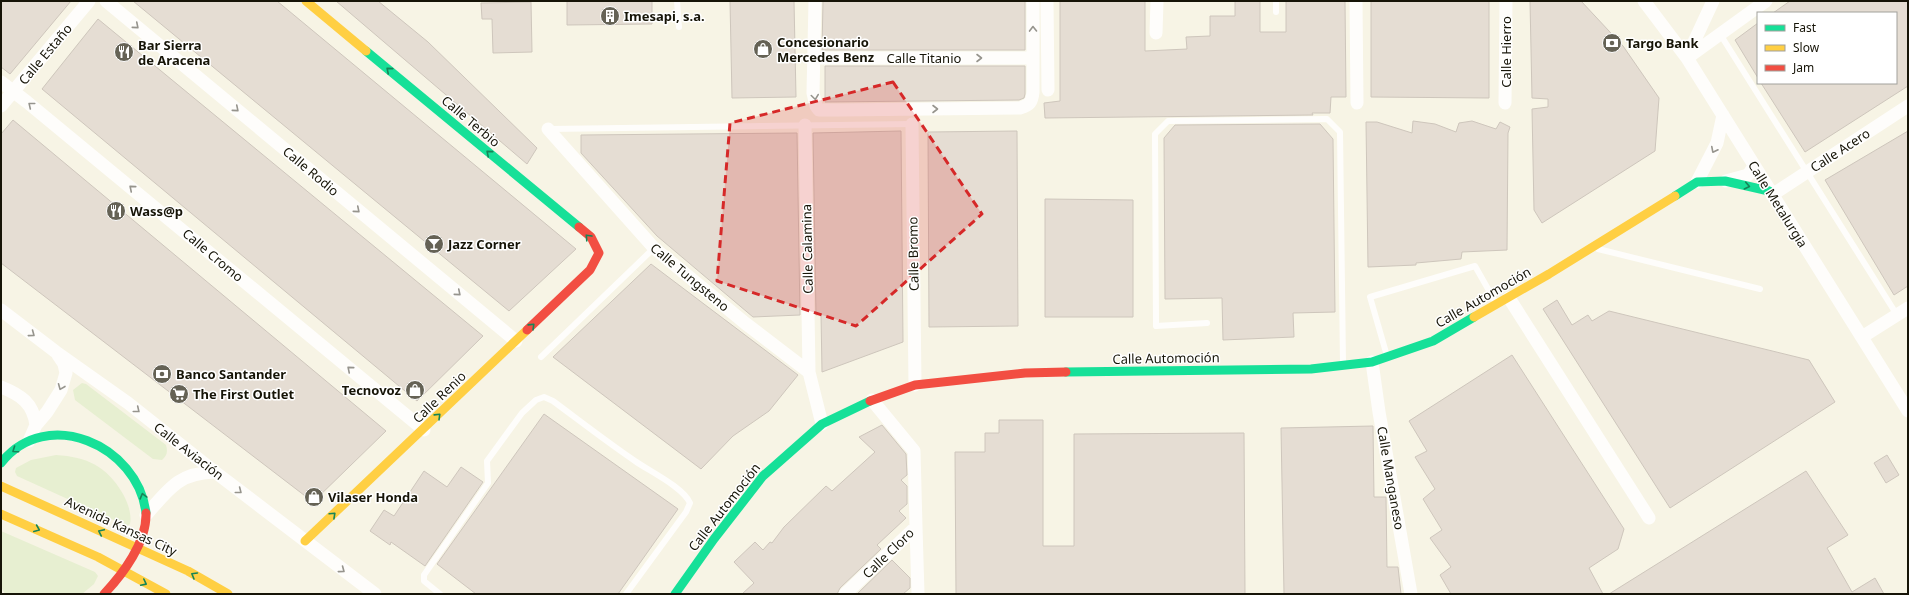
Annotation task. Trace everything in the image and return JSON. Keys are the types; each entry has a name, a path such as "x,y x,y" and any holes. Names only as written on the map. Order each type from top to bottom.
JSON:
{"street":[{"name":"Calle Estaño","path":"1,106 89,1"},
{"name":"Calle Rodio","path":"106,1 516,341"},
{"name":"Calle Terbio","path":"306,1 591,238 599,253 590,270"},
{"path":"815,1 814,93 816,106 819,110 1020,108 1028,106 1032,100 1033,1"},
{"path":"1047,1 1048,90"},
{"path":"1156,33 1157,1"},
{"path":"1356,1 1357,103"},
{"name":"Calle Hierro","path":"1505,103 1506,1"},
{"name":"Calle Metalurgia","path":"1644,1 1687,58 1908,411"},
{"path":"1687,58 1713,1"},
{"path":"1687,58 1766,1"},
{"name":"Calle Titanio","path":"814,58 1033,58"},
{"name":"Calle Cromo","path":"1,82 424,430"},
{"name":"Calle Acero","path":"1771,193 1908,106"},
{"path":"1722,115 1717,143 1697,182 1725,181 1748,175 1754,166"},
{"name":"Calle Bromo","path":"912,124 915,385"},
{"name":"Calle Calamina","path":"805,126 809,372"},
{"name":"Calle Tungsteno","path":"548,129 654,248 745,323 809,372"},
{"path":"1725,181 1771,193"},
{"name":"Calle Automoción","path":"675,594 714,539 763,476 822,424 872,400 915,385 1025,373 1311,369 1372,362 1433,341 1509,298 1697,182"},
{"name":"Calle Renio","path":"305,541 424,430 590,270"},
{"path":"1509,298 1649,518"},
{"path":"1862,337 1908,308"},
{"name":"Calle Aviación","path":"1,310 56,352 128,403 374,594"},
{"path":"30,441 36,425 48,412 61,390 66,373 64,364 56,352"},
{"name":"Calle Manganeso","path":"1372,362 1379,412 1412,594"},
{"path":"809,372 822,424"},
{"path":"1,388 27,402 34,413 36,425"},
{"name":"Calle Cloro","path":"845,594 916,527 914,451 872,400"},
{"path":"1,463 12,452 30,441 57,435 78,438 101,446 134,474 143,494 146,515 144,530 136,548 111,592"},
{"path":"146,515 173,486 184,478 197,472 215,472"},
{"name":"Avenida Kansas City","path":"1,486 188,572 228,594"},
{"path":"1,514 98,557 122,572 166,594"},
{"path":"916,527 918,594"}],"lane":[{"path":"677,1 679,27"},
{"path":"1276,1 1276,12"},
{"path":"1720,34 1896,315"},
{"path":"1207,323 1156,326 1155,134 1168,120 1327,119 1340,132 1343,365"},
{"path":"548,129 912,124"},
{"path":"1592,247 1760,289"},
{"path":"541,357 654,248"},
{"path":"1387,357 1370,297 1475,266 1496,304"},
{"path":"440,594 424,581 424,575 488,483 487,461 495,449 522,413 536,400 544,397 554,401 634,461 688,497 690,503 686,512 626,594"}],"highlighted area":[{"path":"893,82 982,214 856,326 717,281 730,123"}],"green space":[{"path":"82,383 86,384 166,445 167,452 164,458 162,460 153,459 75,400 73,390"},
{"path":"56,455 87,461 103,470 110,476 117,484 126,501 130,513 130,524 127,526 17,476 15,472 16,468 31,460"},
{"path":"1,531 95,572 98,576 94,584 82,594 5,594 1,587"}],"building":[{"path":"1,1 71,1 10,74 1,67"},
{"path":"133,1 277,1 576,249 509,311"},
{"path":"336,1 378,1 428,42 537,148 527,164"},
{"name":"Imesapi, s.a.","path":"567,1 652,1 652,24 567,25"},
{"name":"Concesionario Mercedes Benz","path":"730,1 794,1 796,97 732,98"},
{"path":"823,1 1025,1 1025,50 822,50"},
{"path":"1060,1 1145,1 1145,51 1187,49 1186,37 1210,36 1210,16 1235,16 1235,1 1260,1 1260,32 1286,32 1286,1 1345,1 1346,97 1331,97 1330,113 1312,113 1313,115 1045,118 1044,103 1060,101"},
{"path":"1371,1 1489,1 1489,98 1371,97"},
{"path":"1530,1 1581,1 1623,46 1659,98 1655,151 1542,223 1534,210 1532,109 1548,107 1548,99 1532,98"},
{"path":"1790,1 1908,1 1908,86 1805,152 1762,84 1897,84 1897,12 1774,12"},
{"path":"531,2 532,52 493,53 492,19 482,19 481,3"},
{"path":"98,19 483,336 417,401 42,89"},
{"path":"1757,24 1757,76 1735,40"},
{"path":"825,66 1025,66 1025,94 1024,98 1019,100 825,102"},
{"path":"13,120 386,431 313,502 1,263 1,134"},
{"path":"1413,121 1435,124 1456,132 1459,123 1472,121 1496,129 1500,122 1510,127 1508,133 1507,250 1462,252 1461,259 1416,263 1416,265 1368,267 1366,122 1377,122 1412,133"},
{"path":"1320,124 1333,139 1335,312 1293,313 1294,337 1223,340 1222,298 1165,299 1164,138 1175,125"},
{"path":"901,131 903,342 822,372 821,314 816,315 813,133"},
{"path":"1017,131 1018,326 929,327 928,132"},
{"path":"1908,131 1908,286 1894,295 1825,180"},
{"path":"797,133 800,315 753,317 657,236 581,153 581,135"},
{"path":"1045,199 1133,200 1133,317 1045,317"},
{"path":"651,264 798,375 769,411 733,436 701,469 553,357"},
{"path":"1557,300 1572,325 1588,315 1592,321 1609,311 1809,360 1835,402 1670,508 1543,309"},
{"path":"1512,355 1624,529 1618,549 1589,568 1603,594 1451,594 1440,575 1451,567 1430,538 1442,530 1423,499 1435,489 1415,457 1427,451 1409,421"},
{"path":"544,414 678,509 618,594 476,594 437,564"},
{"path":"999,420 1043,420 1043,546 1074,546 1074,434 1244,433 1245,594 956,594 955,452 985,452 985,433 999,433"},
{"path":"882,425 906,454 907,475 901,480 907,486 907,504 899,511 906,518 877,545 881,549 840,588 837,594 742,594 754,583 734,562 755,542 763,550 770,542 772,543 784,527 826,486 832,491 875,452 859,437"},
{"path":"1373,426 1374,497 1386,497 1387,567 1398,567 1401,594 1284,594 1281,428"},
{"path":"1887,455 1899,475 1886,483 1874,463"},
{"path":"461,467 483,482 425,566 391,542 390,545 370,531 384,510 394,516 424,471 447,487"},
{"path":"1806,471 1848,535 1827,548 1852,592 1875,578 1884,594 1609,594"},
{"path":"892,560 910,578 910,588 903,594 857,594"}],"traffic: fast":[{"path":"366,51 579,227"},
{"path":"1675,196 1697,182 1725,181 1769,191"},
{"path":"1066,372 1311,369 1372,362 1433,341 1474,317"},
{"path":"675,594 714,539 763,476 822,424 870,401"},
{"path":"1,463 20,446 42,437 65,435 87,441 108,452 126,468 139,489 146,513"}],"traffic: slow":[{"path":"306,1 366,51"},
{"path":"1474,317 1549,274 1675,196"},
{"path":"305,541 527,330"},
{"path":"1,486 188,571 228,594"},
{"path":"1,514 98,557 166,594"}],"traffic: jam":[{"path":"527,330 590,270 599,253 591,237 579,227"},
{"path":"870,401 915,385 1025,373 1066,372"},
{"path":"104,594 119,577 138,546 143,535 146,513"}],"place":[{"name":"Imesapi, s.a.","path":"610,16"},
{"name":"Targo Bank","path":"1612,43"},
{"name":"Concesionario Mercedes Benz","path":"763,49"},
{"name":"Bar Sierra de Aracena","path":"124,52"},
{"name":"Wass@p","path":"116,211"},
{"name":"Jazz Corner","path":"434,244"},
{"name":"Banco Santander","path":"162,374"},
{"name":"Tecnovoz","path":"415,390"},
{"name":"The First Outlet","path":"179,394"},
{"name":"Vilaser Honda","path":"314,497"}]}
